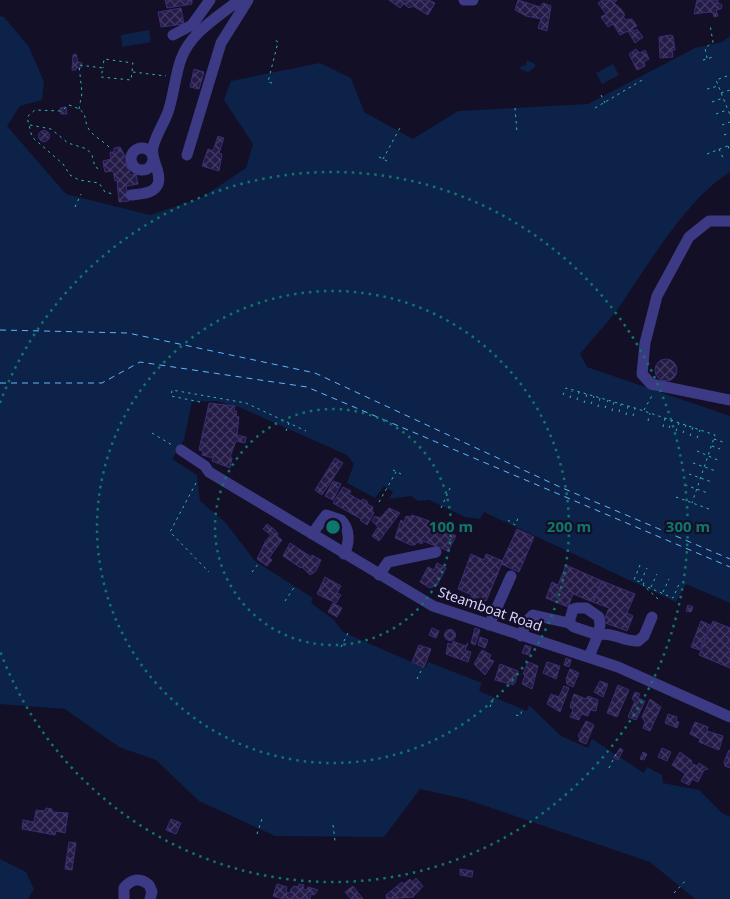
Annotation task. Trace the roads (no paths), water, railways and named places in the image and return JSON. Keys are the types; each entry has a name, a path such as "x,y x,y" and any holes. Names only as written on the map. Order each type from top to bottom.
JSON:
{"street":[{"path":"173,35 192,25 210,0"},
{"path":"131,195 152,191 158,186 159,179 152,148 168,112 181,59 193,39 239,0"},
{"path":"187,155 221,43 248,0"},
{"path":"464,0 472,0"},
{"path":"730,221 708,221 689,237 656,296 645,343 642,374 651,384 730,400"},
{"name":"Steamboat Road","path":"181,450 205,466 208,472 433,606 639,675 730,717"},
{"path":"312,534 326,515 341,520 347,530 348,545 344,554"},
{"path":"379,575 388,562 436,552"},
{"path":"489,626 511,576"},
{"path":"569,623 573,609 586,608 599,617 598,635 589,657"},
{"path":"521,636 527,620 534,615 569,623 574,627 598,635 605,633 630,642 638,641 644,636 652,617"},
{"path":"124,899 124,888 132,880 138,880 149,885 153,898"}],"water":[{"path":"0,16 4,17 29,47 44,82 42,100 20,106 7,126 66,194 150,215 201,198 246,168 253,144 224,100 231,81 320,63 351,78 364,112 413,139 458,111 588,104 695,48 722,42 730,36 730,172 714,184 683,216 617,310 580,354 587,367 730,416 730,603 686,584 676,602 484,512 480,519 465,517 429,500 418,501 411,496 389,499 393,492 384,486 375,498 347,483 354,464 347,455 239,407 216,401 192,402 184,440 172,459 197,475 200,501 225,522 255,561 313,598 311,603 334,620 343,632 425,668 428,662 482,683 479,691 527,711 529,705 561,736 588,748 592,739 644,773 647,767 662,775 663,783 699,790 722,813 730,817 730,899 695,899 650,862 465,799 420,789 384,837 275,836 199,801 156,760 119,747 65,709 0,704"},
{"path":"149,30 151,42 122,47 121,35"},
{"path":"527,60 535,64 535,67 528,72 520,69 521,66 525,66"},
{"path":"613,64 619,75 602,84 596,73"},
{"path":"0,859 26,872 34,889 28,899 0,899"}]}
